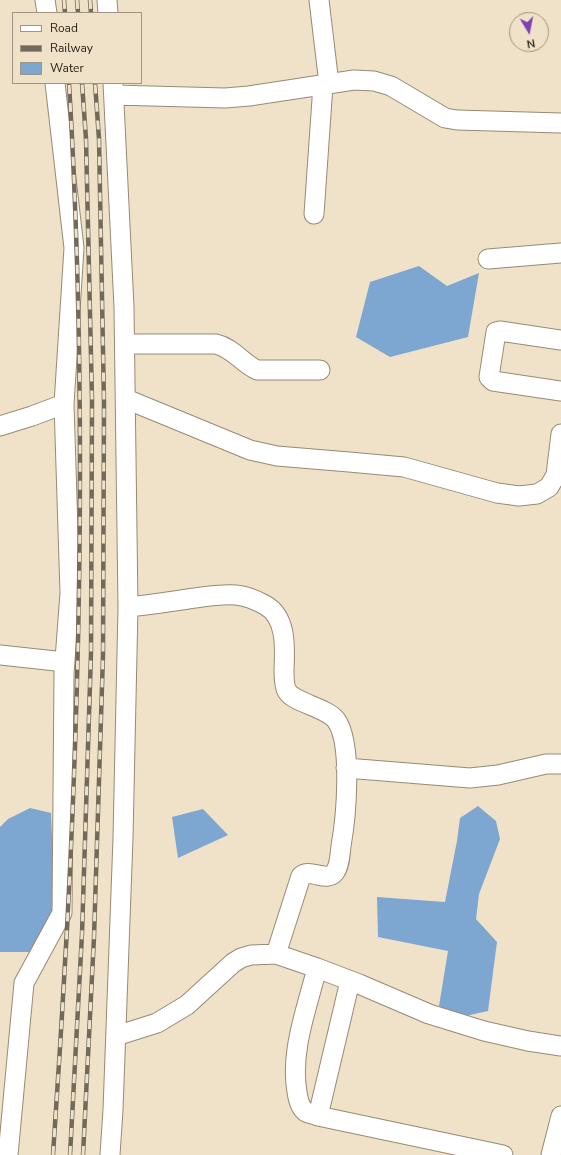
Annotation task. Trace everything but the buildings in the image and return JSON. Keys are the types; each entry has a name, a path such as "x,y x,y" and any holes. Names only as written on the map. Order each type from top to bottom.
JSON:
{"street":[{"path":"45,0 47,12"},
{"path":"107,0 108,12"},
{"path":"314,214 326,84 319,0"},
{"path":"110,1155 123,838 128,608 124,307 113,89 225,98 249,96 354,80 374,81 391,86 445,118 457,120 561,123"},
{"path":"0,1154 9,1155 24,983 62,913 65,662 70,594 64,404 74,248 55,84"},
{"path":"488,259 561,253"},
{"path":"561,340 500,331 496,332 489,377 492,381 561,391"},
{"path":"124,344 216,344 229,348 257,370 320,370"},
{"path":"126,399 250,450 278,456 404,468 497,494 519,496 537,494 549,487 556,475 561,434"},
{"path":"0,426 64,404"},
{"path":"128,608 209,596 236,595 252,599 266,605 276,613 284,639 284,677 287,691 293,697 326,712 336,720 341,729 348,787 338,866 335,872 328,876 307,873 304,873 301,876 276,954"},
{"path":"0,655 65,662"},
{"path":"346,768 470,778 498,775 546,764 561,764"},
{"path":"116,1036 156,1023 187,1005 233,963 241,958 251,955 276,954 317,968 429,1014 484,1031 528,1041 561,1046"},
{"path":"317,968 300,1035 296,1059 296,1082 301,1106 305,1112 503,1155"},
{"path":"318,1116 350,981"},
{"path":"551,1155 561,1116"}],"water":[{"path":"419,266 447,286 479,273 468,337 390,357 356,337 370,282"},
{"path":"478,806 496,821 500,839 479,894 476,919 497,942 488,1011 461,1017 439,1006 448,951 378,937 377,897 445,902 460,818"},
{"path":"30,808 51,813 55,906 34,952 0,952 0,827 8,819"},
{"path":"203,809 228,835 178,858 172,817"}],"railway":[{"path":"64,0 65,12"},
{"path":"77,0 78,12"},
{"path":"90,0 91,12"},
{"path":"53,1155 72,823 79,612 80,400 78,294 69,84"},
{"path":"70,1155 82,934 91,653 92,400 86,139 82,84"},
{"path":"83,1155 94,937 103,655 104,403 99,139 95,84"}]}
